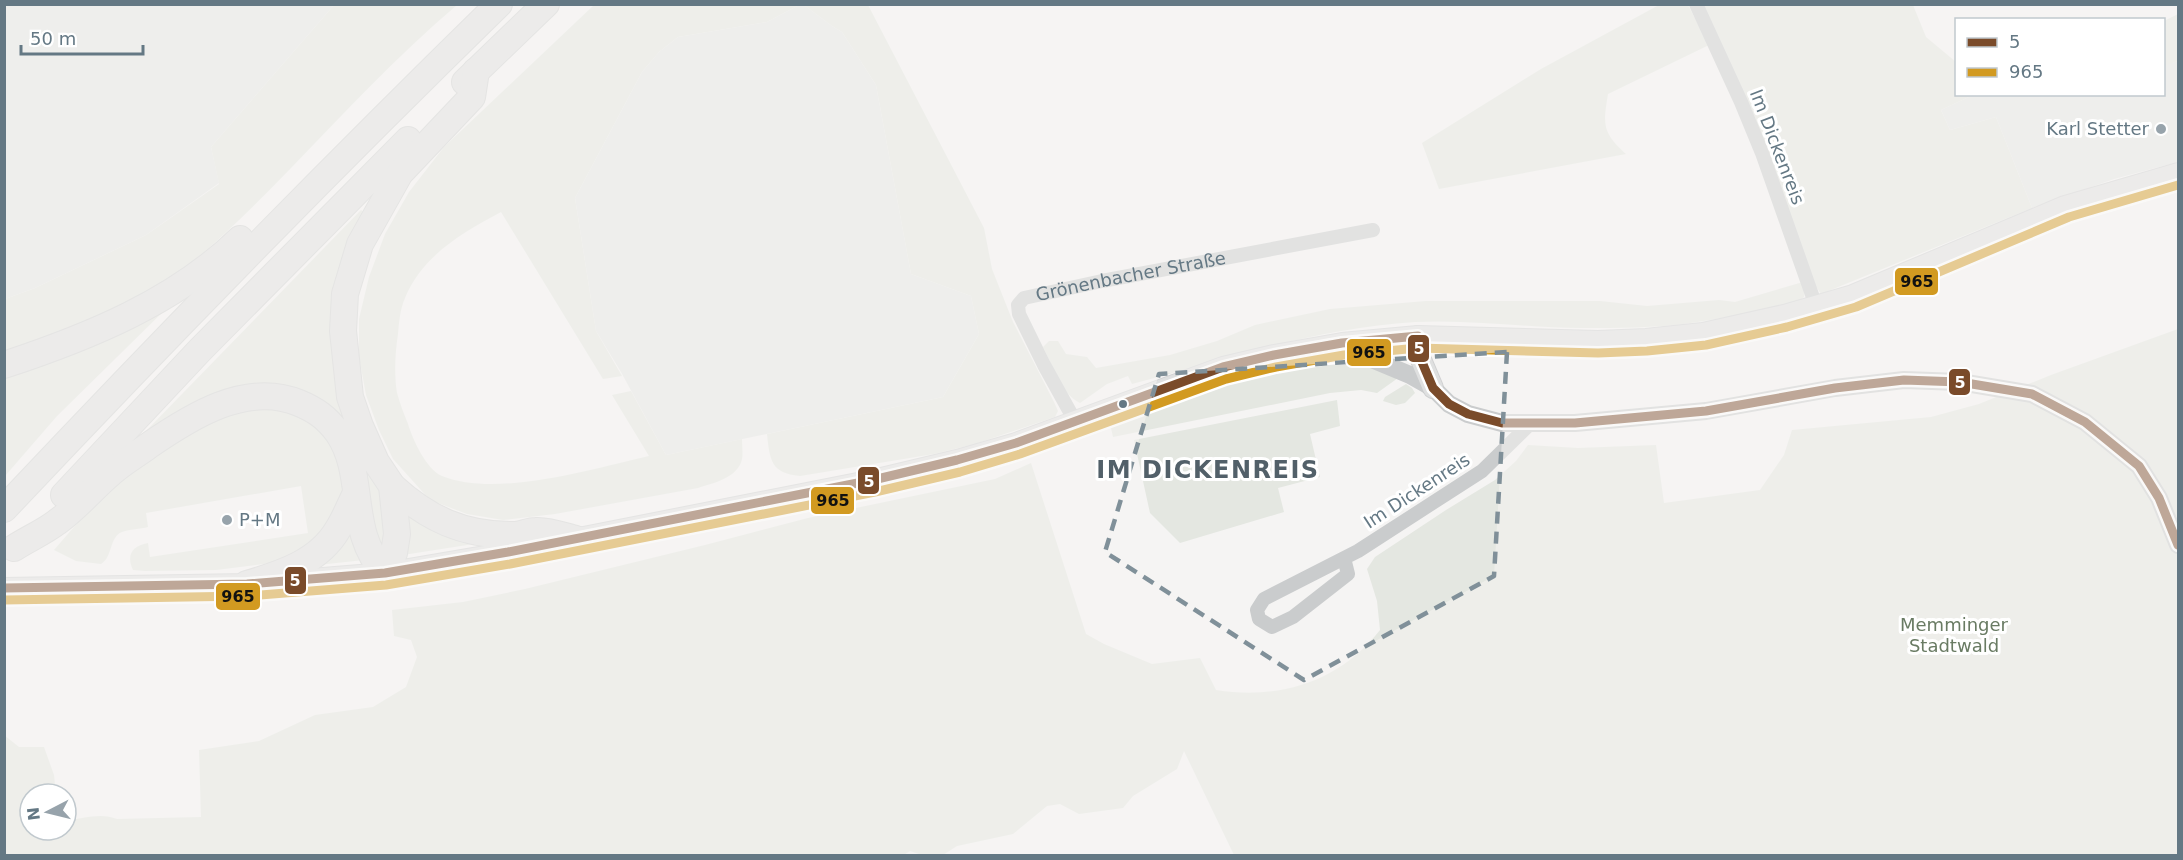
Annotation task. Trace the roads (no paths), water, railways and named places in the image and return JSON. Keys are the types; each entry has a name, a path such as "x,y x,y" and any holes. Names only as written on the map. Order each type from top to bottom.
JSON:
{"highway":[{"path":"4,509 135,370 379,122 499,4"},
{"path":"9,553 200,350 476,71 546,4"},
{"path":"476,71 472,97 400,173 360,244 345,294 343,331 350,397 376,462 392,486 421,510 454,526 482,532 514,535 538,530 576,539"},
{"path":"4,365 90,335 142,308 218,261 279,201 316,188"},
{"path":"9,553 57,522 112,471 165,435 216,407 251,397 272,396 288,399 327,418 348,454 363,533 369,551 385,573 394,553 397,534 392,486"},
{"path":"247,584 281,574 306,561 323,548 337,531 355,495"}],"main road":[{"path":"4,588 247,584 385,573 576,539 873,480 957,460 1016,443 1223,367 1342,343 1418,336 1464,335 1598,341 1646,339 1732,327 1853,295 2065,206 2178,173"},
{"path":"1418,336 1419,355 1433,388"}],"street":[{"name":"Im Dickenreis","path":"1696,4 1762,153 1816,306"},
{"name":"Grönenbacher Straße","path":"1075,422 1019,314 1017,305 1024,298 1373,230"},
{"path":"1342,343 1362,355 1389,365 1433,388 1449,404 1468,414 1502,423 1575,423 1706,411 1835,388 1904,380 1960,382 2032,394 2085,422 2139,466 2159,498 2178,545"},
{"name":"Im Dickenreis","path":"1344,558 1348,574 1293,617 1272,627 1259,619 1257,610 1264,599 1344,558 1482,471 1531,423"}],"place":[{"name":"Karl Stetter","path":"2161,129"},
{"name":"P+M","path":"227,520"}],"district":[{"name":"IM DICKENREIS","path":"1208,470"}],"park label":[{"name":"Memminger Stadtwald","path":"1954,635"}]}
